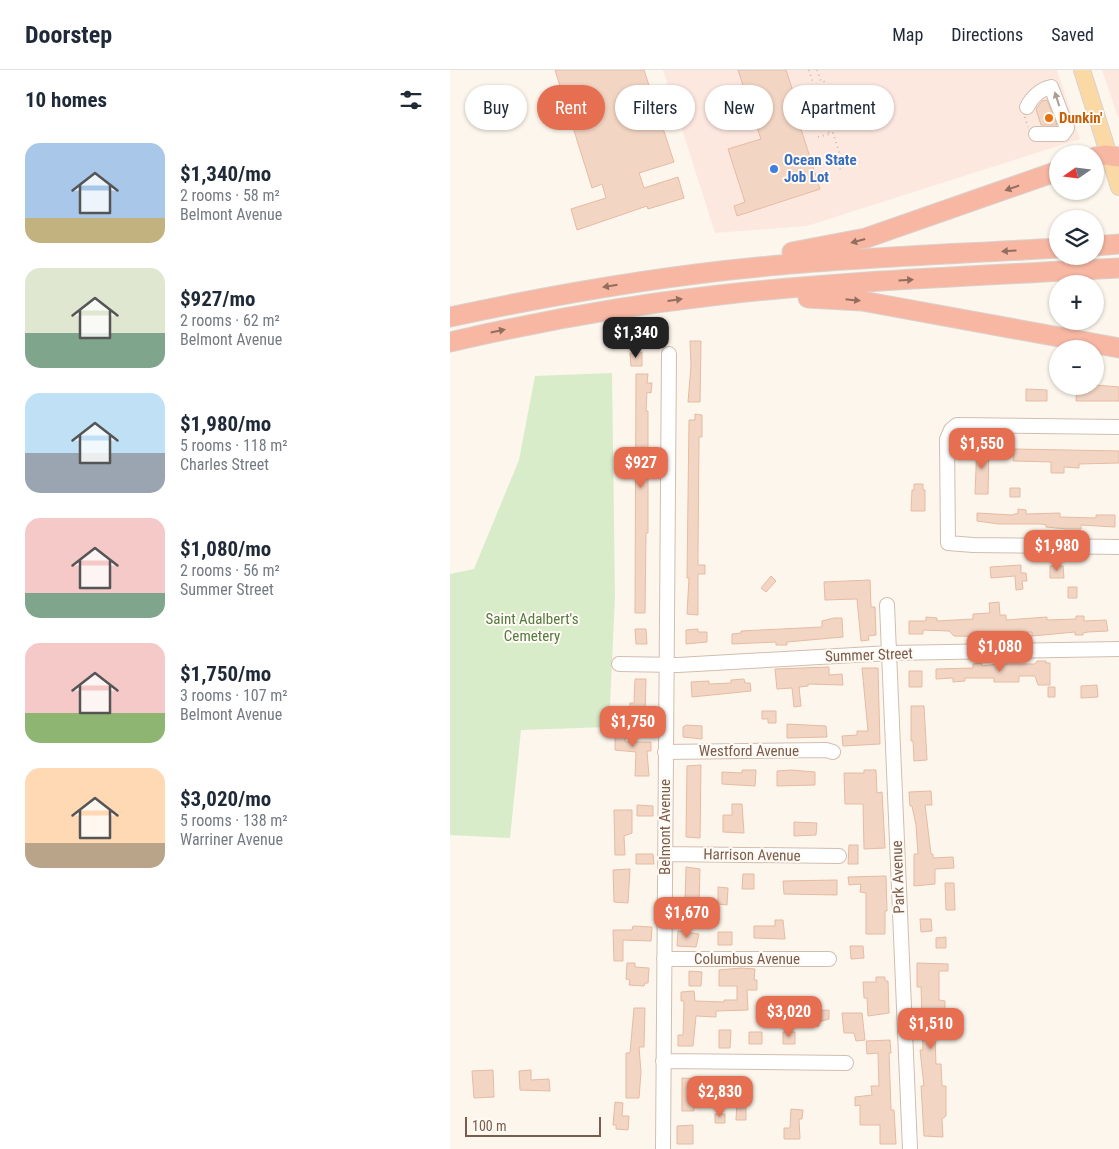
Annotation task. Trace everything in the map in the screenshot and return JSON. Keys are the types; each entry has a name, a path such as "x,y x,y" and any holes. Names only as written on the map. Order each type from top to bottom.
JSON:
{"highway":[{"path":"711,272 745,258 825,248 866,238 1049,175"},
{"path":"450,318 584,290 711,272 815,262 1049,249"},
{"path":"450,342 612,309 770,290 1119,268"},
{"path":"770,290 793,298 862,301 1119,348"}],"main road":[{"path":"1082,70 1119,187"}],"street":[{"path":"1025,108 1040,92 1052,87 1067,128 1063,134 1032,131"},
{"name":"Belmont Avenue","path":"663,1149 669,354"},
{"path":"1119,427 958,424 951,430 947,439 948,543 1119,547"},
{"name":"Park Avenue","path":"887,605 910,1149"},
{"name":"Summer Street","path":"619,664 666,664 890,653 1119,650"},
{"name":"Westford Avenue","path":"665,752 826,750 833,752"},
{"name":"Harrison Avenue","path":"665,854 839,856"},
{"name":"Columbus Avenue","path":"664,959 829,959"},
{"path":"663,1061 846,1063"}],"path":[{"path":"809,70 813,84"},
{"path":"817,70 820,85"},
{"path":"824,81 825,85"},
{"path":"1025,108 1032,131"},
{"path":"818,137 833,133 835,139 841,158 826,162"},
{"path":"837,159 841,171"}],"shaded area":[{"path":"663,70 1057,70 1080,139 1061,145 1049,145 1049,149 807,226 715,233 682,130 695,130 695,85 668,85"},
{"path":"1102,70 1119,70 1119,120"}],"green space":[{"name":"Saint Adalbert's Cemetery","path":"612,373 615,597 609,727 521,730 510,838 450,835 450,574 474,569 519,460 535,376"}],"building":[{"path":"555,70 644,70 649,85 615,85 615,130 664,130 674,162 639,173 644,188 678,177 684,198 648,209 647,206 577,230 571,209 606,198 602,184 592,188 574,130 605,130 605,85 560,85"},
{"name":"Ocean State Job Lot","path":"738,70 786,70 791,85 783,85 783,130 801,130 820,189 737,216 734,206 745,202 728,149 761,139 758,130 773,130 773,85 743,85"},
{"path":"1047,100 1057,125 1041,125 1036,109 1042,101"},
{"path":"690,341 701,341 700,402 688,402 691,366"},
{"path":"642,352 642,366 631,366 630,353"},
{"path":"636,374 648,374 647,383 652,383 651,393 647,392 646,411 648,411 648,533 646,533 645,613 635,613"},
{"path":"1104,386 1119,387 1119,401 1076,401 1076,395 1104,395"},
{"path":"1026,389 1047,390 1047,401 1026,401"},
{"path":"695,414 702,415 702,437 699,437 698,565 705,565 705,574 698,574 698,615 687,614 689,578 687,578 689,420 695,420"},
{"path":"977,444 989,445 988,494 975,494"},
{"path":"1014,449 1119,451 1119,463 1079,464 1079,468 1064,467 1064,473 1051,473 1051,462 1013,461"},
{"path":"914,484 923,484 923,490 925,490 925,511 911,511"},
{"path":"1010,488 1020,488 1020,497 1010,497"},
{"path":"1018,509 1026,510 1026,514 1060,513 1060,517 1096,518 1096,515 1115,515 1115,527 1081,525 1081,529 1067,529 1046,527 1046,525 1041,524 999,524 977,521 977,513 1012,515 1018,513"},
{"path":"1021,565 1021,573 1026,573 1027,581 1022,581 1023,589 1016,590 1015,576 991,578 990,567"},
{"path":"1050,566 1063,566 1064,578 1050,578"},
{"path":"771,576 776,581 766,592 761,588"},
{"path":"870,580 871,607 875,607 876,635 868,636 869,640 861,641 857,599 825,600 824,582"},
{"path":"1068,587 1077,587 1077,598 1068,598"},
{"path":"999,602 1000,615 1006,615 1006,620 1047,617 1047,620 1076,619 1076,616 1084,616 1084,621 1106,620 1108,631 1088,632 1083,633 1083,635 1075,635 1075,632 1032,636 1032,632 1006,633 1006,637 954,636 949,631 923,630 923,634 909,634 909,621 926,621 926,617 937,618 937,621 973,619 973,614 990,613 989,603"},
{"path":"842,618 843,637 787,642 787,645 776,645 776,642 732,644 732,634 741,633 741,631 822,627 822,621"},
{"path":"635,629 646,629 647,644 636,644"},
{"path":"698,629 698,632 707,632 707,642 686,644 686,630"},
{"path":"1037,661 1050,663 1050,685 1038,685 1035,676 1019,676 1019,682 994,682 994,678 965,678 965,681 953,682 953,678 936,679 936,669 973,668 973,664 982,663 982,666 1035,664"},
{"path":"829,667 829,675 842,674 843,685 808,684 808,686 799,687 801,706 794,707 792,688 777,689 775,669"},
{"path":"862,668 878,668 880,744 843,746 842,736 857,735 857,731 868,731"},
{"path":"909,671 922,671 922,687 909,687"},
{"path":"635,679 646,679 645,713 630,712 630,703 634,703"},
{"path":"744,679 745,683 750,683 751,691 692,697 691,682 709,681 709,684 731,683 731,680"},
{"path":"1097,685 1098,697 1081,698 1081,686"},
{"path":"1048,687 1055,687 1055,697 1048,697"},
{"path":"911,706 924,706 927,760 914,761 913,741 911,741"},
{"path":"762,711 776,711 776,723 768,723 768,719 762,719"},
{"path":"615,719 626,719 625,742 651,742 651,751 647,751 649,776 635,776 636,752 615,750"},
{"path":"787,724 826,726 827,737 787,738"},
{"path":"686,725 702,726 702,739 683,737 683,727"},
{"path":"701,765 700,838 686,837 687,766"},
{"path":"742,770 756,770 755,786 722,784 722,772 742,773"},
{"path":"864,770 876,770 877,793 882,792 885,848 864,849 863,804 845,804 844,773 864,773"},
{"path":"777,771 815,772 815,785 777,786"},
{"path":"931,791 932,805 925,805 931,854 933,854 933,858 953,857 954,868 935,869 935,884 914,886 914,854 918,854 916,825 912,806 910,806 909,792"},
{"path":"732,804 742,804 744,833 723,832 723,815 732,815"},
{"path":"637,805 653,806 653,816 637,816"},
{"path":"614,810 632,810 632,833 624,836 625,855 615,855"},
{"path":"794,822 817,823 816,835 794,836"},
{"path":"849,845 858,845 858,864 848,864"},
{"path":"636,854 653,854 654,864 636,864"},
{"path":"686,867 700,869 699,902 685,903"},
{"path":"630,869 628,903 614,902 613,870"},
{"path":"743,874 754,874 754,889 742,889"},
{"path":"886,876 887,911 885,911 885,934 866,934 866,893 860,892 861,884 849,885 848,877"},
{"path":"837,880 837,895 784,894 783,881"},
{"path":"945,883 954,883 955,910 946,910"},
{"path":"718,887 728,888 727,905 718,904"},
{"path":"920,919 931,919 932,931 921,932"},
{"path":"775,920 783,920 785,939 754,938 754,926 775,926"},
{"path":"633,926 652,927 651,941 623,940 623,961 614,961 613,930 632,930"},
{"path":"678,931 699,934 696,947 677,946"},
{"path":"718,932 732,932 732,945 718,945"},
{"path":"946,937 946,948 936,948 936,938"},
{"path":"850,946 863,946 864,958 851,959"},
{"path":"627,963 635,963 635,967 649,968 648,983 645,983 644,986 629,985 630,980 626,979"},
{"path":"917,963 948,964 948,971 939,971 939,1000 945,1001 945,1013 934,1013 936,1064 941,1064 942,1086 946,1086 946,1116 942,1119 943,1137 924,1136 921,1086 924,1086 920,1050 923,1050 921,987 917,987"},
{"path":"755,969 754,980 757,980 757,990 747,990 748,1010 716,1011 716,1017 696,1016 693,1046 678,1046 678,1035 683,1035 684,1001 681,1001 681,992 694,991 695,1001 724,1002 724,1000 737,1000 737,986 719,986 719,970"},
{"path":"689,971 702,972 701,986 689,986"},
{"path":"876,977 885,977 885,981 888,981 889,1013 868,1016 867,998 864,998 863,982 876,982"},
{"path":"634,1008 645,1008 644,1047 639,1047 641,1072 639,1098 626,1098 626,1053 630,1053"},
{"path":"829,1010 829,1019 818,1022 819,1026 810,1027 809,1011"},
{"path":"842,1013 862,1013 865,1040 856,1041 854,1033 844,1033"},
{"path":"719,1030 731,1030 730,1048 719,1048"},
{"path":"749,1032 762,1032 762,1044 749,1044"},
{"path":"783,1032 795,1032 795,1044 783,1044"},
{"path":"890,1040 891,1110 894,1110 896,1144 880,1144 880,1125 860,1125 860,1105 855,1106 855,1097 872,1095 871,1086 879,1086 878,1053 867,1054 866,1041"},
{"path":"493,1070 494,1097 474,1098 472,1071"},
{"path":"531,1070 531,1080 549,1079 550,1091 520,1090 519,1071"},
{"path":"682,1078 706,1079 705,1088 698,1088 698,1107 694,1107 694,1111 682,1111"},
{"path":"721,1081 735,1081 735,1095 722,1096"},
{"path":"615,1102 623,1103 622,1116 629,1116 628,1130 616,1129 616,1125 613,1125"},
{"path":"737,1102 746,1103 746,1120 736,1120"},
{"path":"791,1109 803,1110 802,1119 799,1119 800,1139 784,1139 784,1128 790,1128"},
{"path":"715,1114 725,1114 725,1123 715,1123"},
{"path":"693,1125 693,1144 677,1144 677,1126"}],"place":[{"name":"Dunkin'","path":"1049,118"},
{"name":"Ocean State Job Lot","path":"774,169"}]}
